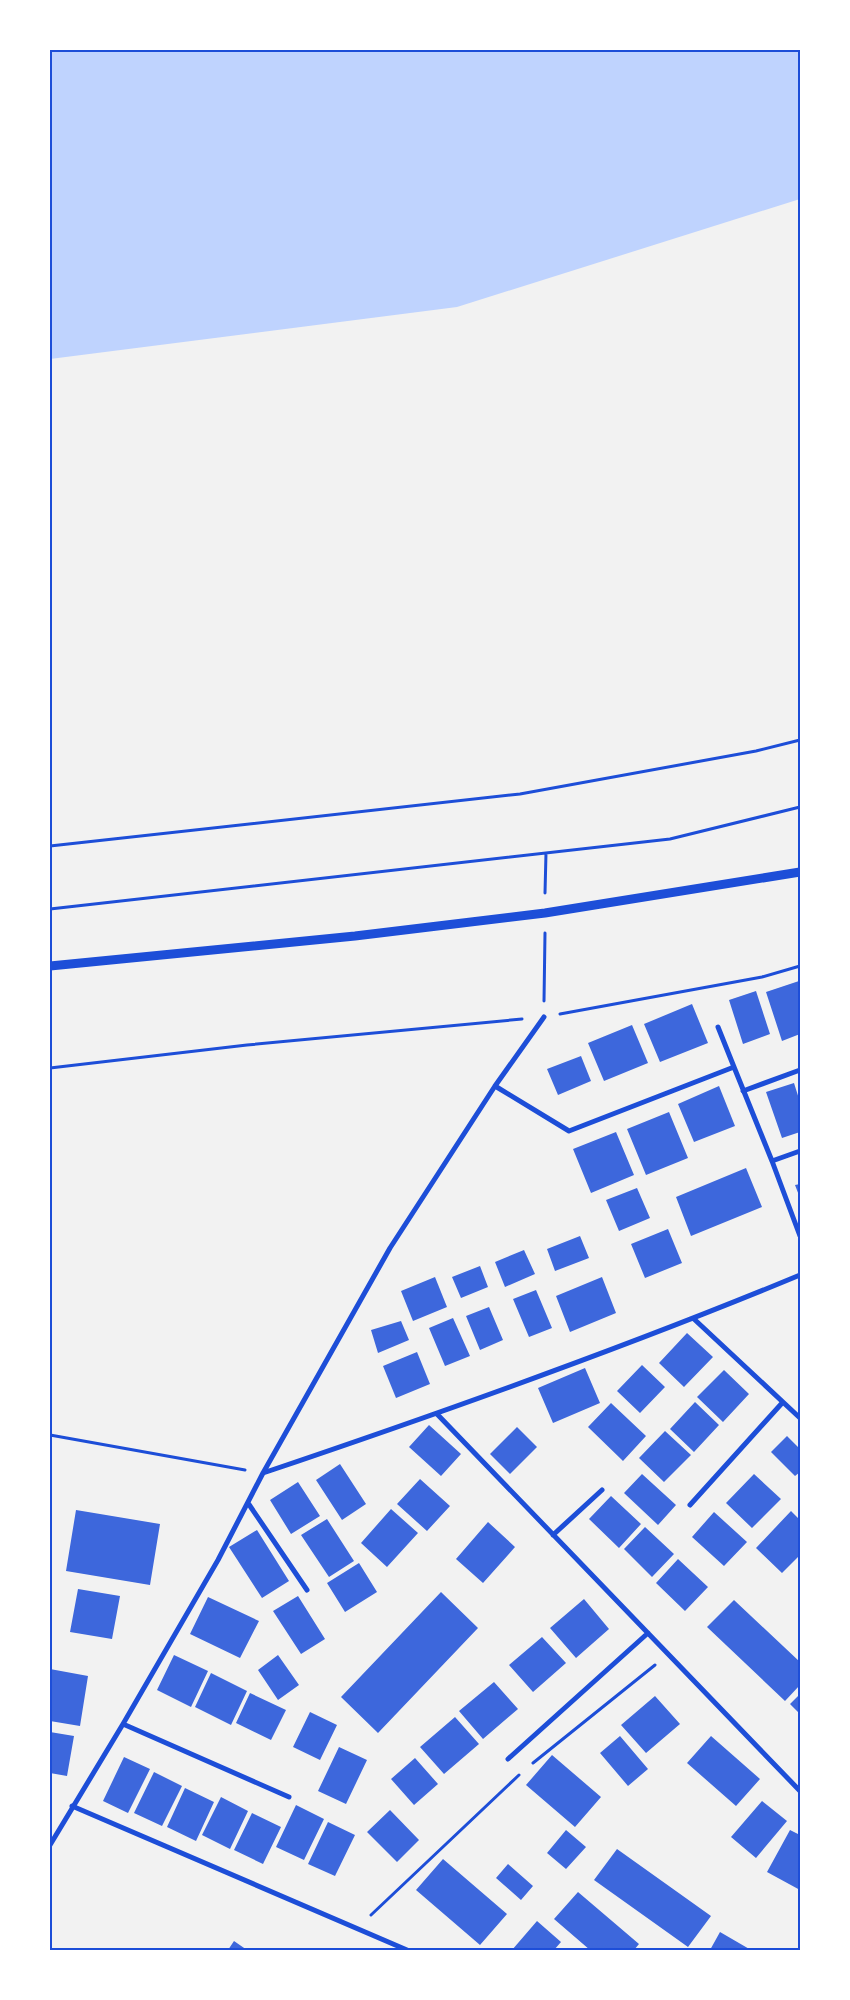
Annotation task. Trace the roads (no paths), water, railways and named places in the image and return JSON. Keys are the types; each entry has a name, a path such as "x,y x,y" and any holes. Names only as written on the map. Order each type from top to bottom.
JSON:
{"street":[{"path":"50,966 355,936 545,913 800,872"},
{"path":"50,1845 218,1560 263,1473 390,1248 495,1086 544,1017"},
{"path":"718,1027 800,1236"},
{"path":"495,1086 569,1131 734,1067"},
{"path":"744,1091 800,1070"},
{"path":"772,1161 800,1151"},
{"path":"263,1473 437,1414 694,1319 800,1275"},
{"path":"694,1319 800,1418"},
{"path":"690,1505 783,1402"},
{"path":"437,1414 800,1791"},
{"path":"553,1535 602,1490"},
{"path":"248,1503 307,1590"},
{"path":"508,1759 648,1633"},
{"path":"123,1724 289,1797"},
{"path":"72,1806 407,1950"}],"water":[{"path":"50,50 800,50 800,199 457,307 50,359"}]}
